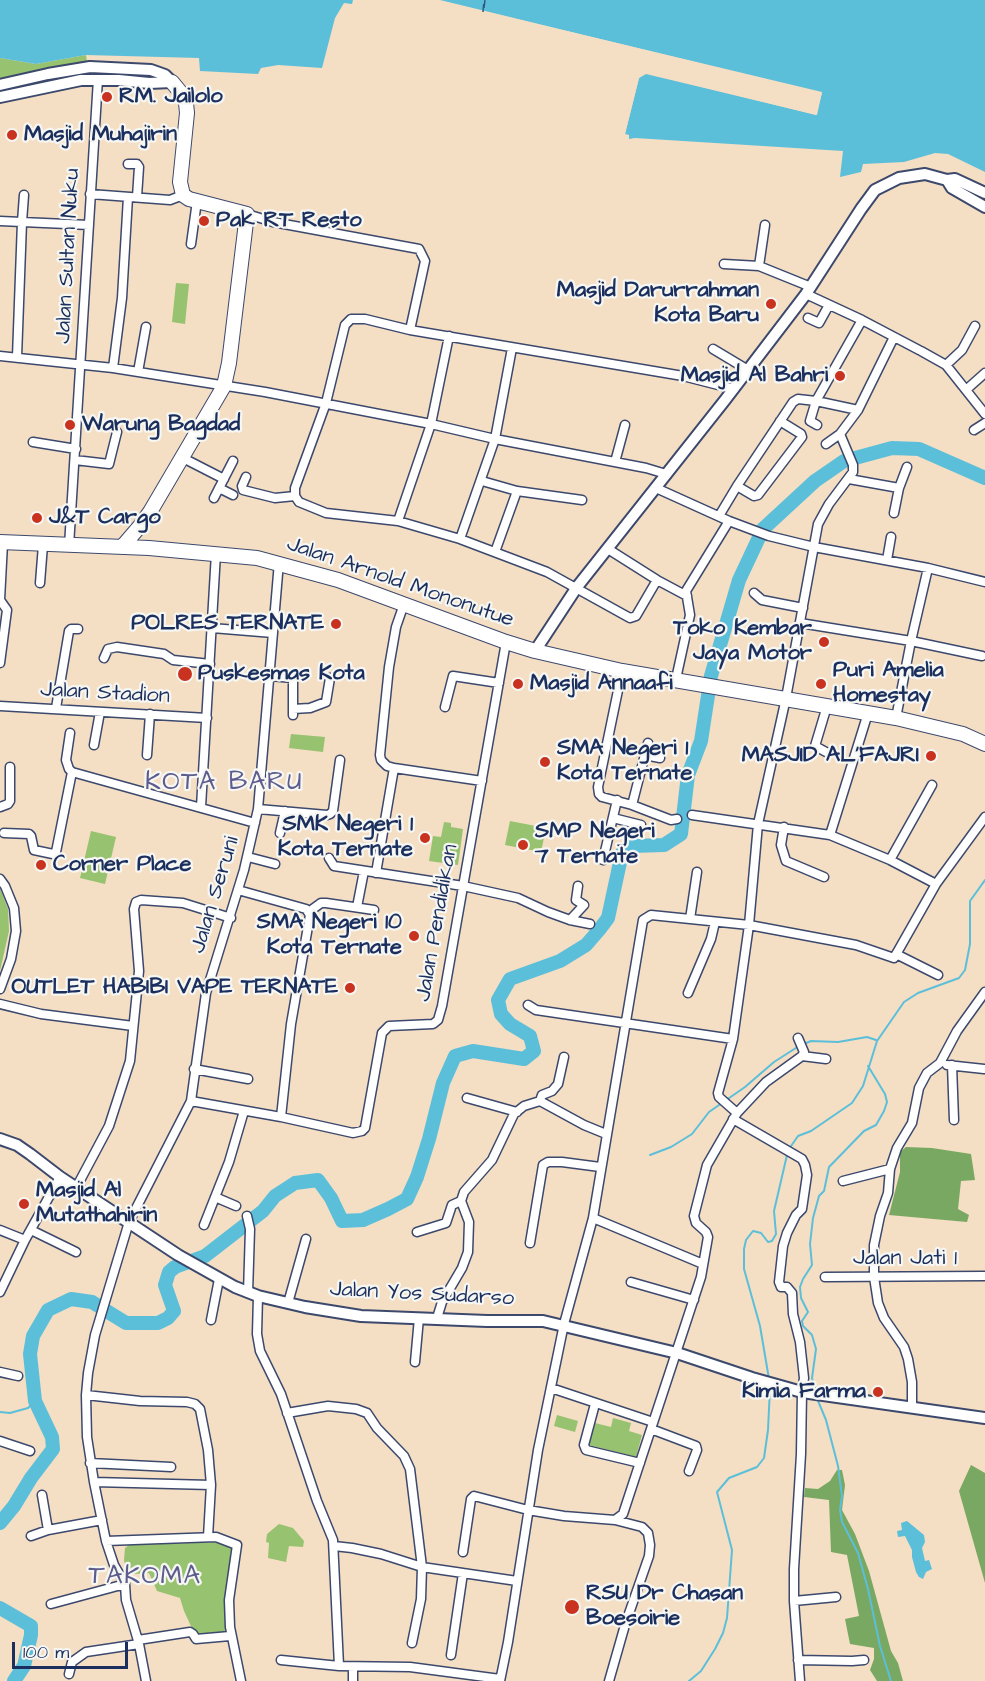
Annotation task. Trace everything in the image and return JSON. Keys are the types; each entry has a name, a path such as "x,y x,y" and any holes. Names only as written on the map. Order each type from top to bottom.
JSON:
{"highway":[{"path":"122,547 140,526 183,458 224,386 229,363 247,214 183,195 180,182 187,113 182,93 172,82"},
{"path":"140,526 149,548"},
{"name":"Jalan Arnold Mononutue","path":"2,542 149,548 243,555 279,562 338,580 535,651 622,671 896,718 963,734 985,744"}],"street":[{"path":"0,85 90,67 151,70 165,75 172,82"},
{"path":"149,83 156,77 151,70"},
{"path":"0,97 56,84 98,79 149,83 172,82"},
{"name":"Jalan Sultan Nuku","path":"69,546 98,79"},
{"path":"113,368 133,197 139,167 137,164 129,164"},
{"path":"535,651 577,587 809,291 875,190 891,180 925,174 947,180 955,179 985,193"},
{"path":"947,180 952,188 985,207"},
{"path":"90,194 170,200 183,195"},
{"path":"17,357 24,195"},
{"path":"191,244 197,201"},
{"path":"247,214 273,222 419,249 425,261 410,330"},
{"path":"0,221 88,225"},
{"path":"759,266 765,225"},
{"path":"724,264 759,266 946,365 985,414"},
{"path":"808,318 819,323 829,305"},
{"path":"657,580 636,616 632,618 547,572 460,539 398,521 326,513 299,502 295,496 296,488 326,403 348,321 365,319 410,330 683,376 734,389"},
{"path":"817,425 810,421 816,401 862,320"},
{"path":"946,365 962,350 975,326"},
{"path":"138,372 146,327"},
{"path":"398,521 431,424 449,336"},
{"path":"826,444 840,434 858,410 894,337"},
{"path":"460,539 482,482 495,439 512,348"},
{"path":"713,349 748,370"},
{"path":"0,356 81,363 326,403 666,474"},
{"path":"967,389 985,373"},
{"path":"718,516 795,400 816,401 858,410"},
{"path":"737,486 754,496 758,495 802,437 801,434 780,421"},
{"path":"974,430 985,423"},
{"path":"615,462 625,425"},
{"path":"75,460 109,464 117,432"},
{"path":"800,1681 794,1600 795,1546 806,1393 792,1293 787,1287 779,1285 783,1246 796,1215 802,1209 806,1183 805,1165 801,1159 735,1116 718,1097 733,1039 749,925 759,824 786,698 814,547 821,517 853,472 853,465 840,434"},
{"path":"33,442 76,449"},
{"path":"183,458 224,479"},
{"path":"214,498 233,461"},
{"path":"894,513 899,488 907,467"},
{"path":"246,477 242,486 243,490 275,498 295,496"},
{"path":"849,479 899,488"},
{"path":"482,482 517,491 582,500"},
{"path":"219,488 233,495"},
{"path":"656,488 729,521 769,536 814,547 928,567 985,582"},
{"path":"495,552 517,491"},
{"path":"676,680 690,615 687,589 729,521"},
{"path":"887,560 891,537"},
{"path":"0,663 7,610 0,600 2,542"},
{"path":"40,583 43,545"},
{"path":"608,549 687,596"},
{"path":"201,807 216,553"},
{"name":"Jalan Seruni","path":"146,1681 126,1600 125,1584 114,1565 106,1541 90,1463 86,1395 91,1356 103,1305 129,1222 191,1101 208,984 231,918 248,857 258,809 279,562"},
{"path":"896,718 928,567"},
{"path":"754,594 762,600 803,608"},
{"path":"404,604 396,627 390,657 380,755 383,763 394,768 482,781"},
{"path":"800,623 911,641 983,656 985,645"},
{"path":"212,628 273,633"},
{"path":"56,708 69,631 78,629"},
{"name":"Jalan Pendidikan","path":"191,1101 353,1133 365,1128 381,1037 385,1028 430,1025 438,1020 506,642"},
{"path":"104,658 108,649 117,647 164,654 173,660 210,664"},
{"path":"622,671 598,791 602,797 617,800 671,820 677,819"},
{"path":"270,676 293,678 293,712 326,702 330,678"},
{"path":"445,707 453,676 499,683"},
{"name":"Jalan Stadion","path":"0,706 207,718"},
{"path":"826,752 815,746 827,706"},
{"path":"94,745 100,712"},
{"path":"830,835 868,713"},
{"path":"147,755 150,714"},
{"path":"70,733 66,760 72,772 255,823"},
{"path":"632,805 648,743"},
{"path":"645,755 660,758"},
{"path":"258,809 330,814 333,812 340,760"},
{"path":"0,807 8,804 9,801 10,767"},
{"path":"376,873 394,768"},
{"path":"4,833 29,834 32,836 34,850 53,854 56,852 72,772"},
{"path":"890,860 932,785"},
{"path":"603,861 617,800"},
{"path":"280,833 285,811"},
{"path":"692,815 830,835 890,860 936,884"},
{"path":"281,1659 353,1667 410,1666 448,1677 500,1680 551,1388 564,1324 592,1218 643,920 651,915 749,925 856,945 894,958 936,884 985,817"},
{"path":"613,818 641,825"},
{"path":"784,827 781,844 786,861 824,877"},
{"path":"248,857 275,864"},
{"path":"329,858 334,866 463,886 518,898 539,909 570,920 590,924"},
{"path":"357,907 363,871"},
{"path":"690,919 697,872"},
{"path":"0,879 14,908 16,931 11,959 0,989"},
{"path":"570,920 584,905 576,900 578,886"},
{"path":"238,890 310,911"},
{"path":"75,1188 97,1151 112,1118 130,1061 139,971 134,909 136,902 141,900 183,903 231,918"},
{"path":"310,911 321,903 374,910"},
{"path":"281,1117 291,1024 310,911"},
{"path":"688,993 711,939 715,922"},
{"path":"896,954 938,975"},
{"path":"912,1407 912,1382 908,1359 904,1347 881,1313 874,1277 874,1245 888,1193 890,1169 897,1148 912,1124 919,1088 927,1073 940,1063 957,1031 985,992"},
{"path":"0,1004 41,1014 133,1026"},
{"path":"528,1005 536,1010 733,1039"},
{"path":"615,1520 623,1514 694,1300 708,1237 695,1220 697,1202 707,1165 735,1116 766,1082 802,1056 804,1052 798,1038"},
{"path":"540,1101 542,1095 558,1084 564,1056"},
{"path":"802,1056 826,1059"},
{"path":"940,1063 984,1069"},
{"path":"952,1065 954,1120"},
{"path":"194,1069 248,1079"},
{"path":"467,1098 517,1112"},
{"path":"417,1232 446,1223 452,1205 461,1201 468,1185 485,1170 512,1117 524,1106 540,1101 606,1134"},
{"path":"204,1225 229,1162 244,1111"},
{"name":"Jalan Yos Sudarso","path":"0,1138 24,1150 75,1188 178,1255 253,1294 288,1303 361,1316 543,1321 564,1324 677,1353 806,1393 858,1398 985,1418"},
{"path":"530,1243 543,1165 548,1162 562,1162 600,1167"},
{"path":"843,1181 890,1169"},
{"path":"0,1292 3,1278 60,1177"},
{"path":"215,1197 236,1206"},
{"path":"437,1318 441,1302 462,1268 468,1252 469,1222 461,1201"},
{"path":"247,1216 260,1351 278,1384 334,1546 339,1666"},
{"path":"592,1218 703,1264"},
{"path":"0,1230 25,1240"},
{"path":"31,1230 76,1252"},
{"path":"288,1303 306,1239"},
{"name":"Jalan Jati 1","path":"825,1277 985,1276"},
{"path":"211,1320 219,1278"},
{"path":"631,1282 694,1300"},
{"path":"416,1362 419,1318"},
{"path":"0,1372 18,1376"},
{"path":"551,1388 652,1426 696,1446 697,1450 689,1471"},
{"path":"86,1395 195,1404 201,1412 208,1450 211,1485 208,1537"},
{"path":"595,1404 584,1445 586,1450 640,1463"},
{"path":"287,1413 328,1406 367,1413 377,1428 404,1456 410,1470 422,1567 422,1599 412,1643"},
{"path":"0,1441 30,1451"},
{"path":"90,1463 171,1467"},
{"path":"94,1482 211,1485"},
{"path":"42,1495 48,1530"},
{"path":"463,1552 472,1497 476,1496 528,1510 564,1516 615,1520 642,1527 648,1533 649,1556 622,1633 609,1681"},
{"path":"31,1536 48,1530 102,1520"},
{"path":"106,1541 208,1537 224,1539 237,1545 229,1600 230,1636 239,1664 241,1681"},
{"path":"334,1546 381,1554 422,1567 517,1581"},
{"path":"451,1655 463,1573"},
{"path":"51,1604 125,1584"},
{"path":"794,1600 836,1597"},
{"path":"69,1674 70,1665 80,1655 190,1632 196,1639 230,1636"},
{"path":"798,1660 852,1662 864,1660"},
{"path":"353,1667 353,1681"}],"green space":[{"path":"86,55 87,62 0,81 0,58 36,64"},
{"path":"176,283 189,284 185,324 172,322"},
{"path":"291,734 325,737 323,752 289,748"},
{"path":"510,821 546,828 541,852 505,845"},
{"path":"444,822 451,823 451,827 463,829 458,865 429,861 433,836 441,837"},
{"path":"91,831 116,837 105,884 80,878"},
{"path":"0,888 8,909 9,931 0,971"},
{"path":"906,1147 971,1154 975,1180 961,1181 958,1209 969,1215 967,1222 889,1215 900,1172 900,1152"},
{"path":"557,1415 578,1421 575,1432 554,1426"},
{"path":"613,1418 631,1423 629,1431 642,1435 636,1457 589,1445 595,1423 611,1427"},
{"path":"971,1465 985,1473 985,1583 959,1491"},
{"path":"837,1470 842,1470 845,1485 842,1510 855,1534 869,1571 891,1651 898,1663 903,1681 877,1681 870,1670 874,1659 874,1648 850,1644 845,1619 859,1616 847,1555 831,1552 829,1500 804,1497 805,1488 818,1489 830,1481"},
{"path":"279,1524 293,1528 304,1541 303,1547 289,1546 286,1562 268,1558 267,1534"},
{"path":"228,1542 236,1545 231,1637 196,1637 180,1598 157,1591 149,1573 134,1574 126,1570 125,1548 129,1545"}],"water":[{"path":"0,0 353,0 352,4 344,3 335,18 322,68 278,65 261,68 258,74 200,71 199,58 86,55 36,64 0,58"},
{"path":"440,0 985,0 985,172 948,154 935,153 904,162 863,164 861,172 840,177 843,151 629,139 629,135 625,134 639,78 646,73 816,115 822,93"},
{"path":"907,1521 924,1535 925,1542 922,1548 925,1561 929,1560 932,1569 926,1572 923,1579 916,1572 912,1550 905,1536 898,1537 897,1531 902,1530 901,1523"}],"pier":[{"path":"437,0 822,92 817,115 646,74 639,78 625,134 622,133 636,77 645,71 815,112 819,95 483,15 439,3"}],"waterway":[{"path":"0,1523 53,1449 52,1437 35,1401 30,1354 33,1336 48,1310 71,1299 92,1302 126,1323 158,1323 168,1318 174,1311 165,1285 169,1272 175,1267 205,1256 263,1211 275,1196 295,1183 318,1180 331,1198 342,1221 363,1220 407,1199 417,1177 429,1139 443,1083 455,1056 473,1051 524,1059 534,1051 530,1036 510,1024 501,1014 498,1000 510,979 560,961 586,945 599,930 608,918 622,853 632,846 664,845 681,834 688,775 701,741 711,676 739,580 763,529 815,481 844,461 892,448 919,449 985,478"},
{"path":"789,1149 798,1136 811,1131 852,1103 863,1086 877,1041 904,1002 918,993 959,978 965,970 970,944 970,901 985,880"},
{"path":"650,1155 671,1147 692,1134 709,1112 745,1087 774,1062 799,1046 811,1041 838,1042 867,1037 876,1040"},
{"path":"815,1391 812,1378 816,1349 812,1335 803,1326 802,1321 808,1312 801,1298 800,1287 812,1265 810,1244 813,1218 819,1196 824,1191 829,1167 864,1131 876,1125 887,1102 885,1094 868,1066"},
{"path":"769,1379 760,1326 744,1269 744,1249 746,1240 753,1231 761,1233 768,1242 772,1241 776,1234 774,1211 787,1155"},
{"path":"689,1681 701,1671 715,1649 727,1618 732,1550 717,1492 729,1478 757,1467 764,1458 770,1388"},
{"path":"816,1396 826,1420 838,1466 842,1496 840,1510 842,1522 858,1553 880,1646 891,1681"},
{"path":"0,1412 10,1413 28,1408 35,1401"},
{"path":"0,1608 31,1626 24,1666 14,1681"}],"ferry route":[{"path":"483,12 484,0"},
{"path":"484,8 485,0"}],"place":[{"name":"RM. Jailolo","path":"107,97"},
{"name":"Masjid Muhajirin","path":"12,135"},
{"name":"Pak RT Resto","path":"204,221"},
{"name":"Masjid Darurrahman Kota Baru","path":"771,304"},
{"name":"Masjid Al Bahri","path":"840,376"},
{"name":"Warung Bagdad","path":"70,425"},
{"name":"J&T Cargo","path":"37,518"},
{"name":"POLRES TERNATE","path":"336,624"},
{"name":"Toko Kembar Jaya Motor","path":"824,642"},
{"name":"Puskesmas Kota","path":"185,674"},
{"name":"Masjid Annaafi","path":"518,684"},
{"name":"Puri Amelia Homestay","path":"821,684"},
{"name":"MASJID AL'FAJRI","path":"931,756"},
{"name":"SMA Negeri 1 Kota Ternate","path":"545,762"},
{"name":"SMK Negeri 1 Kota Ternate","path":"425,838"},
{"name":"SMP Negeri 7 Ternate","path":"523,845"},
{"name":"Corner Place","path":"41,865"},
{"name":"SMA Negeri 10 Kota Ternate","path":"414,936"},
{"name":"OUTLET HABIBI VAPE TERNATE","path":"350,988"},
{"name":"Masjid Al Mutathahirin","path":"24,1204"},
{"name":"Kimia Farma","path":"878,1392"},
{"name":"RSU Dr Chasan Boesoirie","path":"572,1607"}],"district":[{"name":"KOTA BARU","path":"224,784"},
{"name":"TAKOMA","path":"145,1578"}]}
